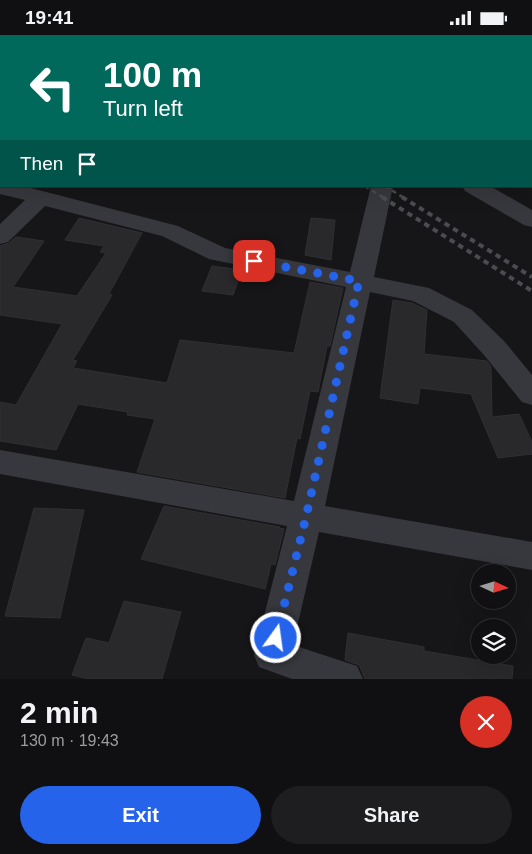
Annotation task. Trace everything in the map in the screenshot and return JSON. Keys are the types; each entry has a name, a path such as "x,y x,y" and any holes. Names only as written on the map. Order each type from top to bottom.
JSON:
{"street":[{"path":"0,187 170,231 218,254 420,294 463,316 494,348 532,395"},
{"path":"344,679 272,655 306,517 382,187"},
{"path":"475,187 532,220"},
{"path":"0,237 41,197"},
{"path":"0,462 532,556"}],"building":[{"path":"79,218 142,233 109,294 112,295 73,360 77,361 73,368 167,383 180,340 294,353 310,282 343,288 330,346 327,346 318,392 310,391 300,439 297,438 285,498 137,472 155,419 127,415 128,412 78,404 56,450 0,441 0,402 16,405 62,324 0,315 0,246 9,243 16,237 44,241 13,287 77,296 106,253 100,252 104,246 65,240"},
{"path":"311,218 335,220 331,260 305,255"},
{"path":"212,266 242,270 233,295 202,291"},
{"path":"393,300 412,303 427,310 424,354 487,361 491,367 492,417 519,414 532,442 532,454 498,458 471,394 420,388 418,404 380,398"},
{"path":"164,506 284,529 275,565 271,564 265,589 141,559"},
{"path":"34,508 84,510 60,618 5,616"},
{"path":"124,601 181,612 162,679 89,679 72,675 86,638 109,643"},
{"path":"348,633 424,647 424,651 471,659 471,664 513,666 512,679 365,679 359,665 345,660"}],"railway":[{"path":"367,187 384,198"},
{"path":"387,187 404,198"},
{"path":"382,197 532,291"},
{"path":"402,197 532,277"}],"route":[{"path":"254,261 359,281 306,517 276,638"}]}
